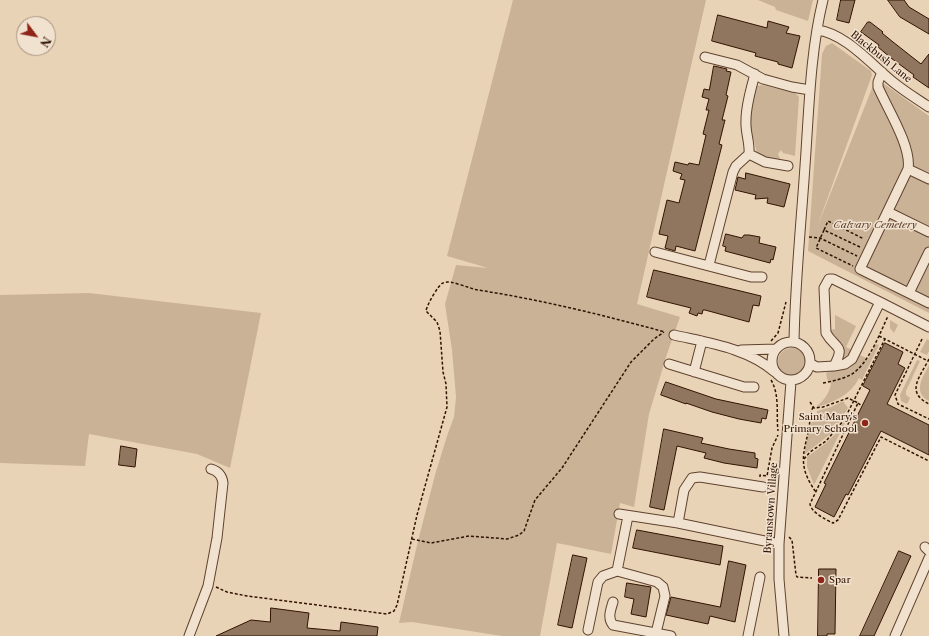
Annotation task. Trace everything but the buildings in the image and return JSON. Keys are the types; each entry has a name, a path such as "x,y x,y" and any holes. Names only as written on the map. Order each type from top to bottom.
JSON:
{"street":[{"path":"794,342 796,289 810,90 820,30 823,0"},
{"name":"Blackbush Lane","path":"820,30 842,38 894,83 929,107"},
{"path":"705,57 737,65 763,79 810,90"},
{"path":"882,72 878,82 878,87 906,149 909,163 908,169 860,269 929,303"},
{"path":"709,265 733,172 736,166 748,154 749,140 746,121 747,108 755,74"},
{"path":"748,154 765,162 788,166"},
{"path":"908,169 929,179"},
{"path":"888,212 929,232"},
{"path":"655,252 751,277 762,277"},
{"path":"909,293 929,252"},
{"path":"834,366 840,352 836,344 826,333 824,288 829,279 833,279 880,302 929,328"},
{"path":"810,364 817,367 834,366 846,364 852,359 880,302"},
{"path":"674,335 738,350 760,360 773,376 791,381 802,378 806,374 810,364 810,358 805,347 794,342 784,343 776,349 766,351 738,350"},
{"path":"694,372 702,341"},
{"path":"773,376 772,362 776,349"},
{"path":"669,364 744,387 754,387"},
{"name":"Byranstown Village","path":"784,636 779,579 779,544 791,381"},
{"path":"189,636 208,586 217,538 223,483 220,474 212,469"},
{"path":"678,523 684,490 692,478 700,477 761,487"},
{"path":"618,571 624,515 678,523 779,544"},
{"path":"897,635 929,558"},
{"path":"588,630 598,582 603,576 618,571 656,582 664,587 665,596 656,633"},
{"path":"748,636 760,577"},
{"path":"613,602 610,616 610,622 613,625 671,636"}],"path":[{"path":"860,269 816,248 828,221 869,252"},
{"path":"824,230 869,252"},
{"path":"809,237 820,238 869,252"},
{"path":"208,586 247,596 387,614 395,610 411,538 447,407 446,384 443,372 439,326 434,318 426,311 438,287 444,283 450,282 476,290 556,304 674,335"},
{"path":"766,343 770,342 778,333 787,296"},
{"path":"411,538 431,543 469,536 507,539 524,531 535,500 562,468 631,362 654,339 664,332"},
{"path":"878,336 929,360 915,387 917,395 929,404"},
{"path":"804,459 810,452 826,441 844,420 885,339"},
{"path":"922,339 895,396 898,404 929,419"},
{"path":"773,376 776,389 778,441"},
{"path":"810,402 814,408 819,408 848,398 862,406"},
{"path":"858,403 815,492 810,507 829,521 833,523 836,521 882,437 929,462"},
{"path":"813,407 810,413 810,422 804,449 804,459 806,475 815,492"},
{"path":"847,427 851,429"},
{"path":"761,487 760,475 768,476 772,448 778,434"},
{"path":"838,444 842,446"},
{"path":"831,459 835,461"},
{"path":"789,537 792,540 796,576 812,578"}],"green space":[{"path":"513,0 706,0 637,304 680,317 649,414 634,507 620,503 611,554 557,543 540,636 502,636 412,622 399,623 435,475 454,417 456,397 452,350 445,304 456,265 488,268 447,256"},
{"path":"758,0 813,0 808,21 776,10 775,7"},
{"name":"Calvary Cemetery","path":"832,43 871,71 872,75 816,230 876,78 929,116 929,313 808,251 822,54 826,46"},
{"path":"762,85 795,93 799,97 795,156 783,153 781,150 778,154 780,159 774,160 765,158 757,153 749,122 756,88 757,86"},
{"path":"89,293 261,313 230,468 197,454 89,434 85,466 0,463 0,295"},
{"path":"835,315 856,326 846,347 852,350 847,358 844,359 842,357 843,352 841,345 829,330 835,329"},
{"path":"890,320 898,325 894,333 890,328"},
{"path":"927,339 929,340 929,351 927,355 920,352"},
{"path":"876,344 879,345 862,380 859,378 856,384 841,397 830,403 817,407 826,396 830,388 831,384 827,379 826,373 844,369 852,365 860,355 868,359"},
{"path":"792,348 798,349 802,352 805,356 805,368 802,372 798,375 792,376 786,375 782,372 779,368 778,362 779,356 782,352 786,349"},
{"path":"917,360 920,361 906,391 906,395 910,398 907,404 901,401 900,395"},
{"path":"929,365 929,401 921,393 920,384"},
{"path":"843,401 848,408 840,421 829,435 805,454 813,414 817,414 817,411 831,407"},
{"path":"849,415 814,485 807,467 807,457 826,443 836,433"}],"place":[{"name":"Saint Mary's Primary School","path":"865,423"},
{"name":"Spar","path":"821,580"}]}
